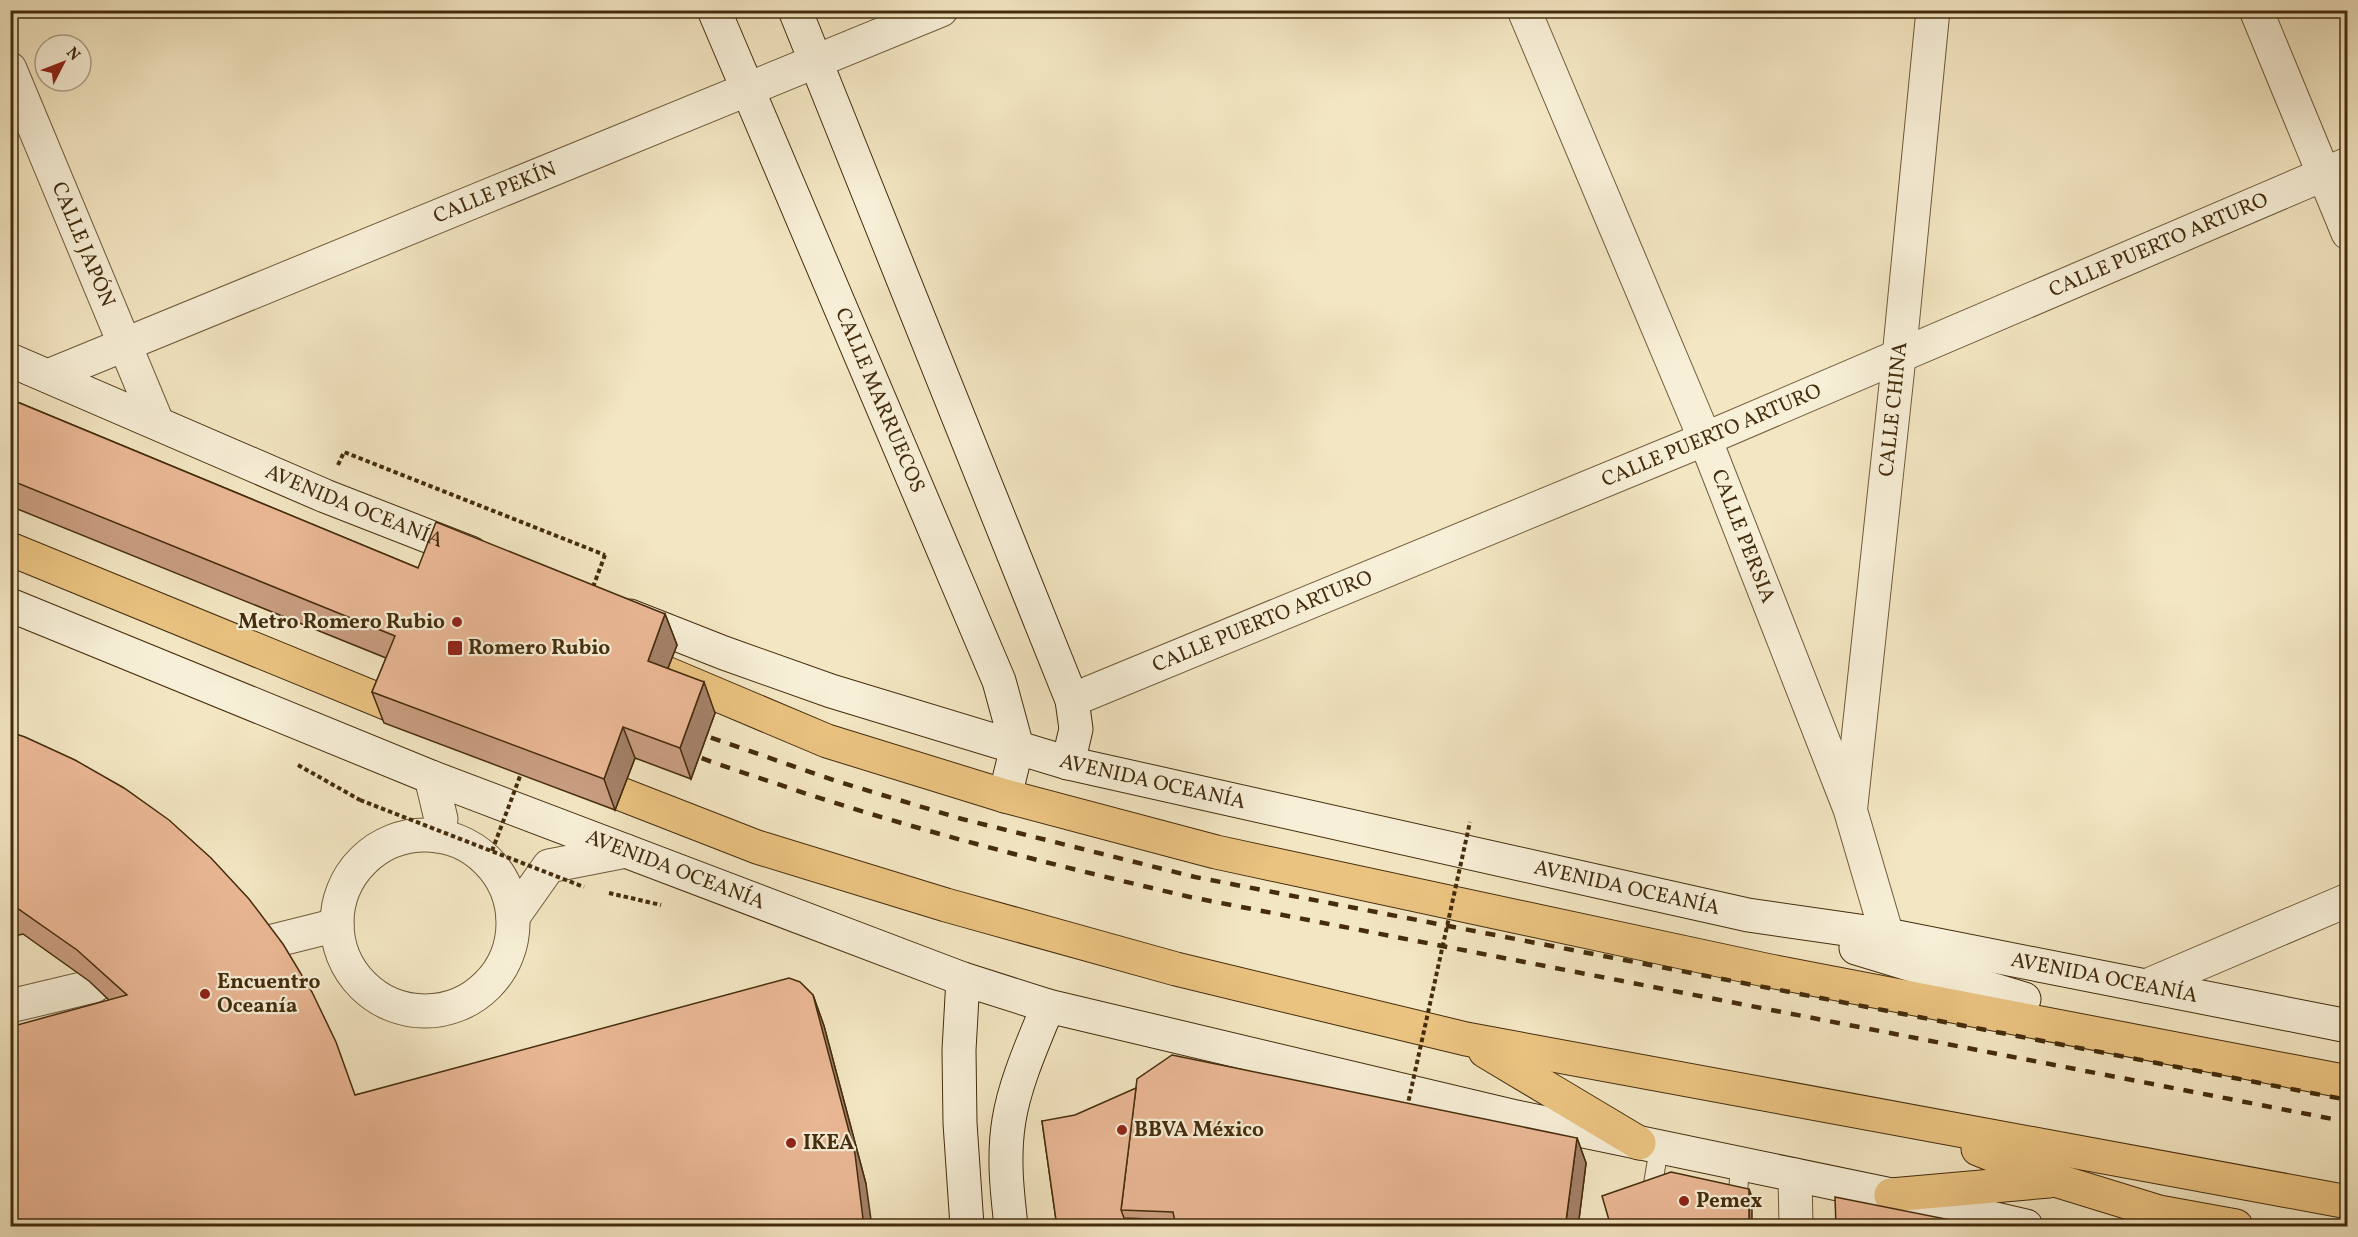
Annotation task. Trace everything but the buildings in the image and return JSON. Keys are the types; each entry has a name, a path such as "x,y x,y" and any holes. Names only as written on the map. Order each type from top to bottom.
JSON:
{"highway":[{"path":"10,549 391,705"},
{"path":"666,673 827,741 1005,796 1216,852 1770,971 2348,1082"},
{"path":"621,794 757,847 946,905 1176,969 1466,1039 1915,1124 2348,1202"},
{"path":"1770,971 1852,975 2024,999 2348,1060"},
{"path":"1466,1039 1649,1145"},
{"path":"1915,1124 2055,1180 2158,1212 2236,1227"},
{"path":"1891,1195 2055,1180 2139,1164"}],"street":[{"name":"CALLE MARRUECOS","path":"714,10 746,90 999,681 1017,747 1005,796"},
{"path":"795,10 1072,700 1076,729 1068,763"},
{"name":"CALLE PEKÍN","path":"48,376 941,10"},
{"name":"CALLE PERSIA","path":"1524,10 1705,439 1850,809 1887,935"},
{"name":"CALLE CHINA","path":"1850,809 1899,357 1933,10"},
{"path":"2256,10 2336,169 2348,233"},
{"name":"CALLE JAPÓN","path":"10,69 123,344 158,422"},
{"name":"CALLE PUERTO ARTURO","path":"1072,700 1705,439 2336,169"},
{"name":"AVENIDA OCEANÍA","path":"10,360 325,496 502,566"},
{"name":"AVENIDA OCEANÍA","path":"597,596 724,653 831,691 1068,763 1748,915 1887,935 2348,1026"},
{"name":"AVENIDA OCEANÍA","path":"10,605 430,777 963,979 1048,1006 1516,1117 1891,1195 2025,1226"},
{"path":"430,777 441,819 437,836"},
{"path":"437,836 466,845 490,864 507,889 513,917 511,945 500,970 482,991 458,1006 431,1012 403,1009 377,998 356,980 342,954 337,925 341,895 356,868 378,848 406,837 437,836"},
{"path":"513,917 549,866 626,851"},
{"path":"2146,986 2348,900"},
{"path":"1748,915 2024,999"},
{"path":"269,942 337,925"},
{"path":"963,979 959,1060 960,1123 967,1227"},
{"path":"10,1006 93,986"},
{"path":"1011,1227 1005,1176 1009,1119 1023,1072 1048,1006"},
{"path":"1796,1175 1796,1227"}],"lane":[{"path":"1646,1227 1649,1145"},
{"path":"1736,1227 1740,1163"}],"path":[{"path":"361,459 605,555 597,596"},
{"path":"492,851 525,763"},
{"path":"298,764 360,800 595,890"},
{"path":"1406,1112 1470,822"},
{"path":"607,892 664,906"}],"railway":[{"path":"692,731 836,781 962,819 1195,877 2348,1100"},
{"path":"683,751 795,790 942,835 1190,897 2348,1122"}],"place":[{"name":"Metro Romero Rubio","path":"457,622"},
{"name":"Romero Rubio","path":"455,648"},
{"name":"Encuentro Oceanía","path":"205,994"},
{"name":"BBVA México","path":"1122,1130"},
{"name":"IKEA","path":"791,1143"},
{"name":"Pemex","path":"1684,1201"}]}
